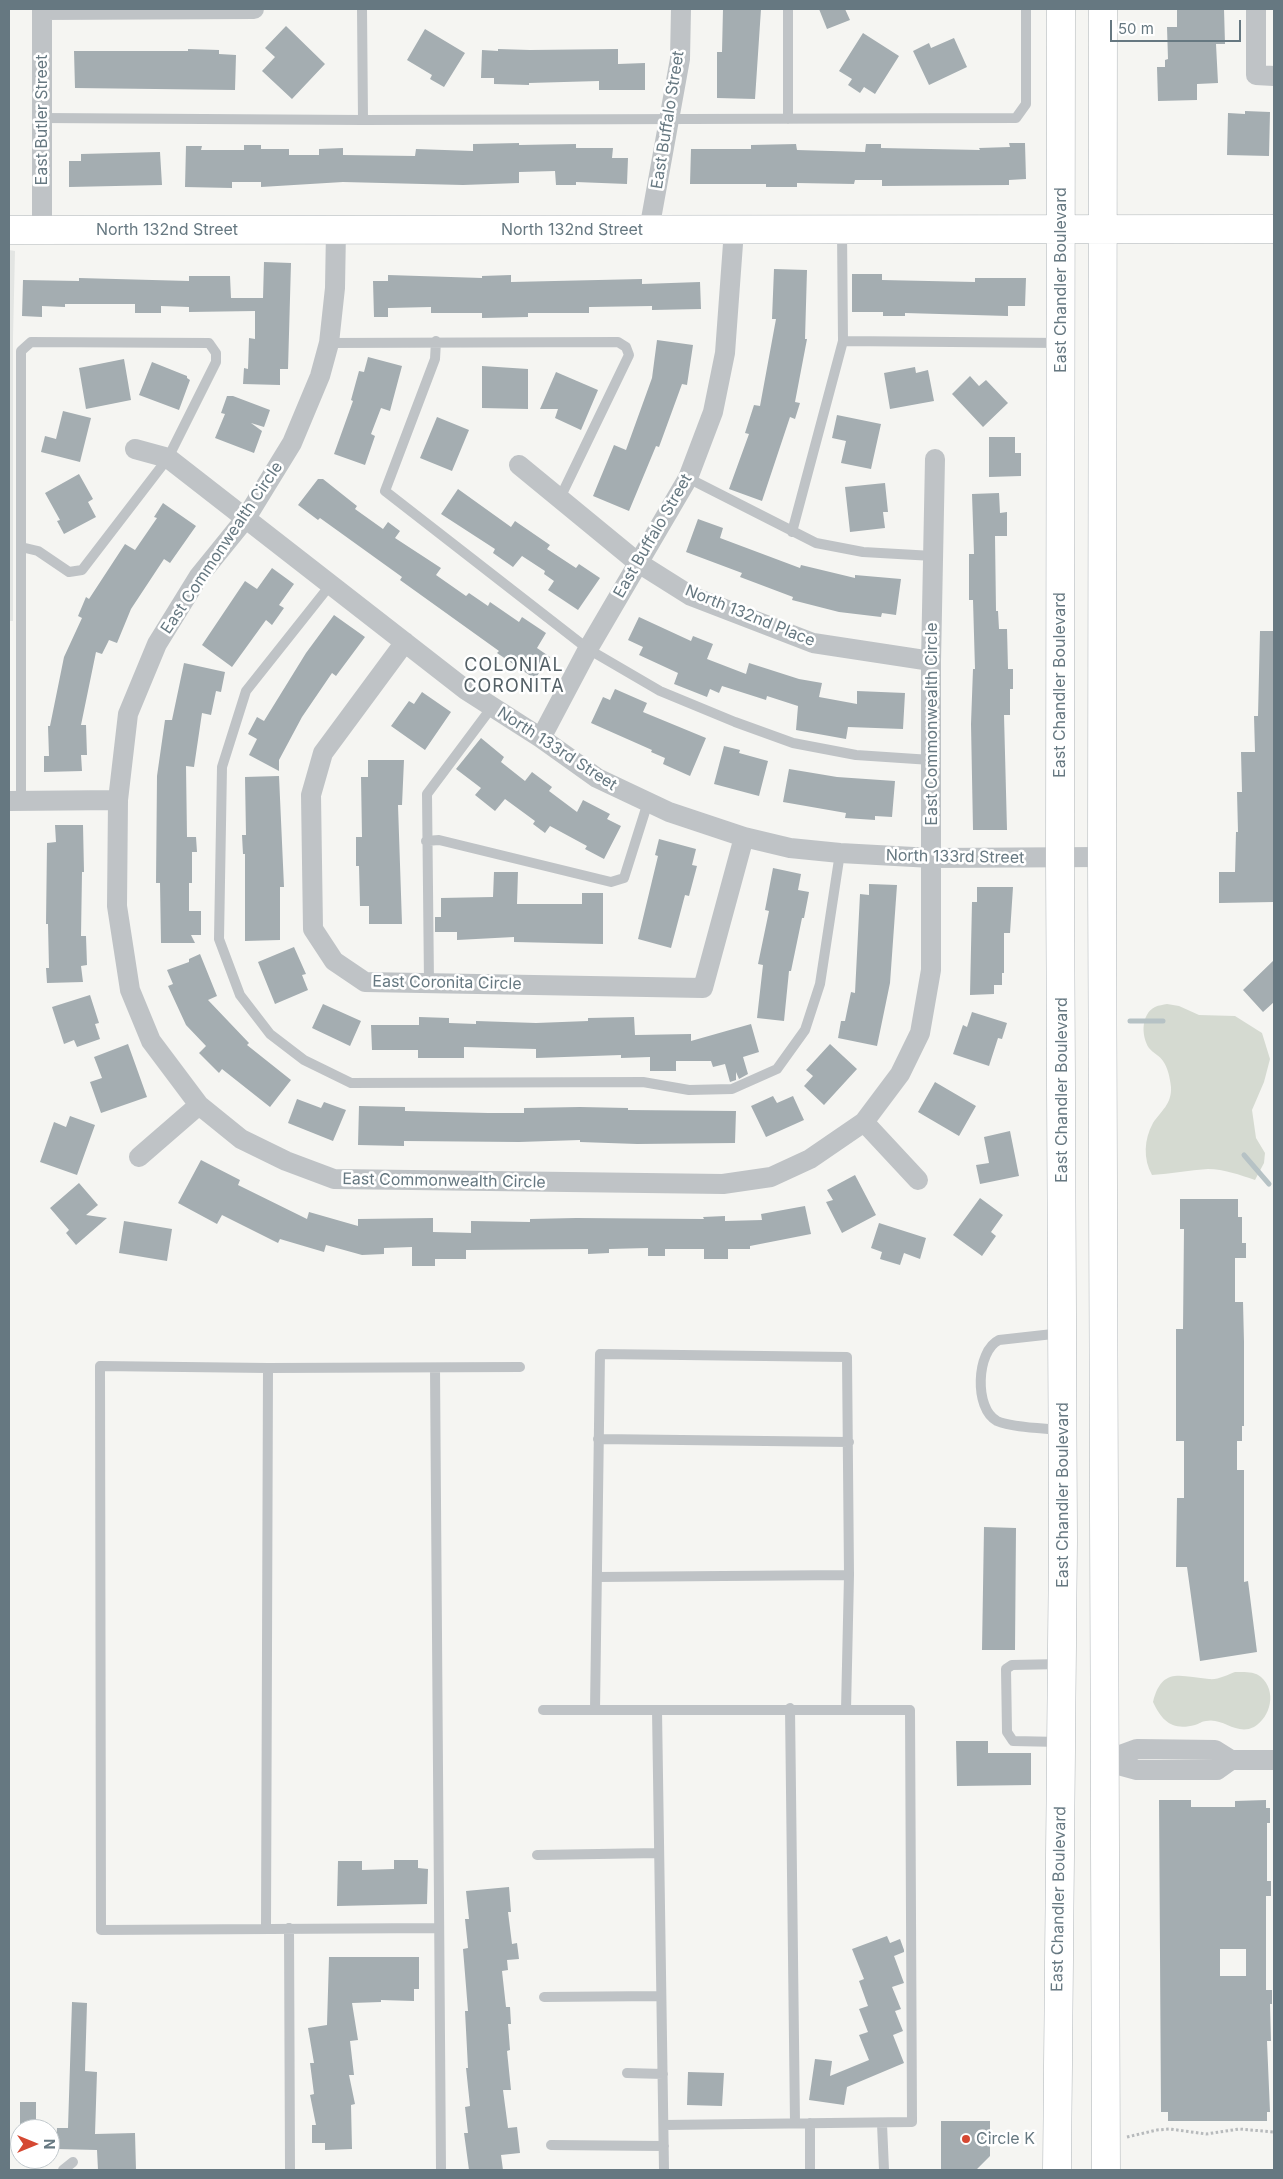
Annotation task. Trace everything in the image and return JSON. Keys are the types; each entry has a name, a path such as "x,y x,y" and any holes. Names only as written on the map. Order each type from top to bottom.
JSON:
{"main road":[{"name":"East Chandler Boulevard","path":"1057,2170 1063,1430 1060,858 1061,9"},
{"path":"1103,9 1102,857 1106,2170"},
{"name":"North 132nd Street","path":"9,230 1274,229"},
{"path":"1061,1752 1104,1760"}],"street":[{"path":"42,9 254,9"},
{"name":"East Butler Street","path":"42,9 42,231"},
{"name":"East Buffalo Street","path":"649,230 680,59 681,9"},
{"path":"1256,9 1265,76"},
{"name":"East Commonwealth Circle","path":"336,230 334,288 329,343 320,376 292,442 246,518 199,576 157,644 128,714 118,800 117,906 130,990 151,1041 199,1105 241,1140 286,1161 334,1179 723,1184 771,1177 810,1158 864,1122 900,1074 920,1032 931,970 931,660 935,459"},
{"name":"East Buffalo Street","path":"541,738 637,562 688,478 713,412 725,353 734,230"},
{"path":"136,449 168,458"},
{"name":"North 133rd Street","path":"168,458 466,690 541,738 597,778 668,812 744,837 790,848 932,858 1102,857"},
{"name":"North 132nd Place","path":"519,464 637,562 691,596 813,643 931,660"},
{"name":"East Coronita Circle","path":"405,642 324,753 311,795 313,930 334,961 365,982 703,988 744,837"},
{"path":"15,801 118,800"},
{"path":"139,1157 199,1105"},
{"path":"864,1122 918,1180"},
{"path":"1104,1760 1137,1770 1217,1770 1231,1760 1274,1760"}],"lane":[{"path":"362,9 363,120"},
{"path":"788,9 788,119"},
{"path":"43,118 363,120 1016,118 1026,104 1026,9"},
{"path":"792,532 842,342 842,230"},
{"path":"15,801 21,547 21,351 31,342 209,343 216,353 216,362 168,458 82,570 69,572 38,551 21,547"},
{"path":"436,342 435,359 385,492 588,649 660,691 735,722 793,742 856,755 931,760"},
{"path":"329,343 618,342 626,347 630,355 560,498"},
{"path":"842,342 1061,343"},
{"path":"688,478 816,543 863,552 933,556"},
{"path":"331,584 246,691 222,767 219,939 240,995 270,1034 304,1060 351,1083 643,1082 689,1090 732,1089 777,1069 805,1030 820,984 840,853"},
{"path":"429,983 427,794 492,707"},
{"path":"426,841 440,840 611,882 624,878 648,802"},
{"path":"1062,1333 999,1340 993,1343 982,1363 981,1375 984,1402 991,1416 998,1421 1063,1430"},
{"path":"595,1710 600,1354 848,1356 849,1574 846,1710"},
{"path":"439,1928 101,1930 100,1366 268,1368 520,1367"},
{"path":"266,1928 268,1368"},
{"path":"434,1368 441,2170"},
{"path":"598,1439 849,1442"},
{"path":"598,1577 849,1574"},
{"path":"1061,1752 1013,1741 1007,1732 1006,1669 1012,1665 1062,1664"},
{"path":"790,1708 795,2123"},
{"path":"543,1710 790,1708 910,1710 912,2122 882,2124 664,2125"},
{"path":"657,1710 664,2170"},
{"path":"537,1855 659,1853"},
{"path":"289,1928 290,2170"},
{"path":"544,1997 661,1996"},
{"path":"626,2073 663,2074"},
{"path":"810,2123 810,2170"},
{"path":"882,2124 884,2170"},
{"path":"551,2146 664,2146"},
{"path":"63,2170 72,2162"}],"path":[{"path":"1105,2138 1132,2136 1170,2129 1206,2134 1239,2129 1274,2132"}],"shaded area":[{"path":"9,250 15,251 13,337 13,621 9,621"},
{"path":"1167,1004 1179,1006 1199,1015 1235,1016 1262,1033 1270,1059 1264,1082 1252,1110 1256,1138 1265,1153 1264,1163 1255,1180 1214,1169 1152,1175 1149,1169 1146,1156 1146,1142 1153,1123 1168,1103 1171,1087 1165,1064 1146,1043 1144,1026 1150,1010 1156,1006"},
{"path":"1235,1672 1249,1672 1258,1675 1269,1689 1270,1704 1268,1710 1265,1717 1254,1727 1247,1729 1235,1728 1212,1720 1180,1727 1164,1719 1153,1702 1157,1691 1167,1678 1181,1676 1212,1679"}],"building":[{"path":"723,9 761,9 755,99 717,98 717,52 722,52"},
{"path":"819,9 845,9 850,20 827,29"},
{"path":"1177,9 1224,9 1225,44 1216,44 1218,83 1197,84 1197,100 1158,101 1157,67 1165,67 1165,60 1168,59 1167,27 1177,27"},
{"path":"286,26 325,64 292,99 262,71 275,57 265,48"},
{"path":"425,29 465,53 444,87 430,79 432,75 407,60"},
{"path":"863,33 899,56 875,94 864,87 860,93 848,85 852,79 839,71"},
{"path":"954,38 967,67 929,85 913,51 929,43 931,48"},
{"path":"188,49 219,50 219,54 236,55 235,90 75,88 74,51 188,51"},
{"path":"498,49 618,49 618,64 645,63 645,90 599,90 599,81 529,83 529,85 494,84 494,78 481,78 482,50 498,51"},
{"path":"1245,111 1270,112 1269,156 1227,155 1228,113 1245,114"},
{"path":"519,143 519,145 576,144 576,148 613,148 612,158 628,158 627,184 576,182 576,185 556,185 555,171 519,172 519,183 463,185 343,182 261,187 261,182 232,182 232,188 185,187 186,146 202,146 201,150 244,150 244,145 261,145 261,149 289,149 289,155 319,155 319,149 343,148 343,155 415,156 416,149 473,151 473,144"},
{"path":"1009,143 1025,143 1026,179 1009,180 1009,185 882,186 882,180 855,180 854,184 797,183 797,187 766,187 766,184 690,184 691,149 751,149 751,145 796,144 797,150 865,152 866,144 881,144 881,148 980,150 979,148 1010,147"},
{"path":"160,152 162,185 69,187 69,161 81,161 81,154"},
{"path":"264,262 291,263 288,369 280,369 280,385 243,384 244,368 248,369 249,338 255,339 255,311 189,312 189,307 161,306 161,313 135,313 135,304 65,304 65,307 42,306 42,317 22,316 23,280 79,281 79,278 189,281 189,276 230,276 231,298 263,298"},
{"path":"774,269 807,270 805,339 807,339 795,402 800,403 795,419 790,417 762,501 729,489 749,434 745,433 754,405 760,406 776,319 772,319"},
{"path":"852,274 882,274 882,280 975,282 975,278 1026,278 1025,306 1008,306 1008,316 905,313 905,316 883,316 883,312 852,312"},
{"path":"388,275 482,278 482,276 511,275 511,282 642,279 642,284 700,282 701,309 652,310 652,306 589,307 589,313 528,313 528,317 482,318 482,313 431,313 431,307 388,308 388,317 374,317 373,281 388,281"},
{"path":"657,340 693,345 687,385 682,384 659,447 656,446 629,511 593,496 614,445 626,450 652,378"},
{"path":"368,357 402,366 390,411 381,408 371,434 375,436 365,465 334,454 353,401 351,400 359,371 364,372"},
{"path":"124,359 131,400 86,409 79,368"},
{"path":"152,362 187,376 190,380 179,410 139,395"},
{"path":"482,366 528,369 528,409 482,408"},
{"path":"915,367 916,373 928,370 934,401 890,409 884,373"},
{"path":"556,372 598,390 581,430 555,418 558,409 540,409"},
{"path":"970,376 979,386 986,380 1008,403 983,427 952,394"},
{"path":"227,396 233,396 270,410 264,427 251,423 262,431 254,453 215,438 225,414 221,413"},
{"path":"63,411 91,418 80,462 41,452 45,436 56,439"},
{"path":"837,415 881,424 871,469 841,463 846,441 832,438"},
{"path":"437,417 469,430 452,471 420,458"},
{"path":"989,437 1015,437 1015,453 1021,453 1021,476 989,477"},
{"path":"79,474 93,499 88,502 96,517 64,534 57,521 60,520 45,493"},
{"path":"318,479 323,479 357,506 355,509 383,529 388,522 400,531 395,538 441,568 436,575 466,596 469,593 488,606 490,602 519,622 522,617 546,633 537,648 550,657 535,679 497,653 499,651 400,580 402,577 320,518 318,520 298,505"},
{"path":"885,483 888,512 883,512 885,528 850,532 845,487"},
{"path":"458,489 511,527 515,521 550,545 547,549 576,568 579,564 600,578 578,610 548,590 554,581 544,574 545,571 522,556 513,567 493,553 495,549 441,514"},
{"path":"999,493 1000,513 1007,512 1007,536 995,536 996,611 998,611 999,629 1007,629 1008,669 1013,669 1013,689 1010,689 1010,715 1004,715 1007,830 973,830 971,724 973,669 975,669 973,600 969,600 969,554 974,554 972,494"},
{"path":"163,503 196,526 170,563 164,559 131,609 117,643 109,640 102,654 96,652 81,725 86,725 87,755 81,755 82,771 44,772 44,756 49,756 48,726 50,726 64,657 82,618 78,616 86,597 89,599 125,544 135,550 157,518 154,517"},
{"path":"698,519 723,528 720,538 800,568 801,565 855,578 855,575 901,579 896,615 882,613 881,617 839,612 792,600 793,597 740,577 742,573 686,552"},
{"path":"272,568 294,584 279,605 284,608 272,625 266,620 232,667 202,645 245,581 257,589"},
{"path":"334,615 365,637 336,676 332,673 302,717 279,760 279,771 249,755 257,739 248,734 257,717 264,721 306,653"},
{"path":"639,617 691,641 693,636 713,644 707,659 746,674 749,663 799,679 822,683 819,697 857,704 857,691 905,693 903,729 848,727 846,739 796,730 798,706 767,696 766,700 722,686 719,693 710,689 707,697 674,684 678,673 639,655 643,647 628,640"},
{"path":"1260,631 1274,631 1274,902 1219,903 1219,872 1235,872 1236,832 1238,832 1237,792 1242,792 1241,752 1255,752 1254,716 1258,716"},
{"path":"184,663 225,672 221,692 216,691 211,715 202,713 194,767 186,766 187,837 196,837 197,852 192,852 192,883 189,883 189,911 201,911 201,935 191,935 195,943 161,943 160,883 156,883 157,776 165,720 172,720"},
{"path":"615,689 647,703 643,712 706,738 690,776 663,764 665,758 651,752 652,750 591,723 603,697 610,700"},
{"path":"422,692 451,712 425,750 391,726 409,701 414,704"},
{"path":"481,738 504,757 501,762 525,781 532,772 552,787 549,791 577,812 583,800 610,814 607,819 621,826 604,859 585,849 587,846 550,826 545,833 533,824 535,821 505,799 495,811 475,795 481,788 456,769"},
{"path":"724,746 740,750 739,753 768,761 759,796 714,784"},
{"path":"368,760 404,760 402,805 398,805 402,924 369,924 369,906 360,906 359,866 356,866 356,837 362,837 361,777 368,777"},
{"path":"789,769 837,777 895,781 892,817 875,816 875,820 845,818 846,813 783,802"},
{"path":"279,776 284,887 280,887 280,940 245,941 245,854 243,854 242,835 246,835 245,777"},
{"path":"55,825 83,825 84,872 82,872 81,936 86,936 87,965 81,966 83,982 47,983 46,968 49,968 48,924 46,924 47,843 56,842"},
{"path":"659,839 696,849 692,865 697,866 689,896 685,895 671,948 638,939 658,856 655,855"},
{"path":"773,868 801,874 798,890 809,892 791,971 789,971 784,1021 757,1018 763,965 758,964 769,911 765,910"},
{"path":"494,872 518,872 517,904 582,904 582,893 603,893 603,944 514,942 514,937 457,940 457,932 435,932 435,917 441,917 441,898 493,897"},
{"path":"869,884 897,885 890,983 877,1046 838,1038 841,1021 845,1021 851,992 855,993 860,894 869,895"},
{"path":"977,887 1013,887 1010,933 1004,933 1004,973 1002,973 1002,985 994,985 994,994 970,995 972,902 977,902"},
{"path":"294,947 306,974 302,975 308,990 275,1004 258,962"},
{"path":"200,954 217,996 208,1000 249,1043 247,1045 291,1080 270,1107 222,1069 219,1073 199,1053 206,1046 186,1025 168,986 173,984 167,970 189,962 189,959"},
{"path":"1274,960 1274,1002 1263,1012 1243,990"},
{"path":"90,995 99,1023 95,1024 100,1039 77,1047 74,1040 64,1044 52,1007"},
{"path":"323,1004 361,1021 350,1046 312,1028"},
{"path":"972,1012 1007,1023 1002,1039 998,1038 989,1066 953,1054 963,1025 967,1027"},
{"path":"419,1017 449,1018 449,1023 476,1024 476,1021 536,1023 588,1021 588,1018 634,1017 635,1035 691,1034 691,1041 751,1024 759,1052 743,1057 748,1074 739,1079 736,1072 736,1080 730,1082 725,1064 713,1067 711,1061 676,1061 676,1071 650,1071 650,1057 621,1058 621,1055 536,1058 536,1049 464,1047 464,1058 418,1058 418,1050 372,1050 371,1025 419,1025"},
{"path":"128,1044 147,1097 101,1113 90,1082 102,1078 94,1057"},
{"path":"830,1044 857,1069 824,1105 804,1086 813,1076 806,1070"},
{"path":"935,1082 976,1106 959,1136 918,1112"},
{"path":"773,1096 777,1103 793,1096 804,1120 766,1137 751,1106"},
{"path":"297,1099 321,1108 324,1102 346,1110 333,1141 288,1123"},
{"path":"359,1106 405,1107 405,1111 488,1113 524,1113 524,1108 580,1107 628,1108 628,1110 736,1111 735,1143 637,1144 580,1142 580,1140 519,1142 404,1141 404,1146 358,1145"},
{"path":"70,1116 95,1125 77,1175 40,1162 54,1122 66,1127"},
{"path":"1010,1131 1019,1176 980,1184 976,1165 989,1163 984,1137"},
{"path":"201,1160 240,1180 238,1185 307,1219 309,1212 358,1226 358,1219 433,1218 433,1232 471,1233 471,1221 530,1222 530,1219 576,1218 704,1219 703,1217 725,1216 725,1221 762,1220 761,1214 805,1206 811,1234 750,1246 750,1249 728,1249 728,1259 704,1259 704,1249 665,1249 665,1256 648,1256 648,1248 609,1249 609,1253 588,1254 588,1249 466,1250 466,1259 435,1259 435,1266 412,1266 412,1247 384,1248 384,1254 362,1255 326,1245 324,1252 280,1239 278,1243 222,1215 217,1224 178,1203"},
{"path":"855,1175 876,1215 842,1233 826,1202 833,1200 827,1190"},
{"path":"79,1183 98,1205 86,1215 107,1218 76,1245 66,1233 69,1230 50,1208"},
{"path":"980,1198 1003,1215 991,1232 996,1236 982,1256 953,1235"},
{"path":"1180,1199 1238,1199 1238,1217 1242,1217 1242,1243 1246,1243 1246,1258 1235,1258 1235,1302 1243,1302 1244,1342 1244,1426 1242,1426 1242,1441 1237,1441 1237,1470 1244,1470 1244,1582 1248,1581 1257,1652 1200,1661 1187,1567 1176,1567 1177,1498 1184,1498 1184,1441 1176,1441 1176,1329 1183,1329 1184,1229 1180,1229"},
{"path":"124,1221 172,1229 167,1261 119,1253"},
{"path":"879,1223 926,1238 920,1259 904,1253 900,1265 880,1259 882,1252 871,1248"},
{"path":"984,1527 1016,1528 1015,1650 982,1650"},
{"path":"956,1741 988,1741 988,1753 1031,1753 1031,1785 957,1786"},
{"path":"1159,1800 1191,1800 1191,1807 1235,1807 1235,1801 1266,1800 1266,1808 1270,1808 1270,1823 1267,1823 1267,1881 1271,1881 1271,1896 1266,1896 1266,1990 1272,1990 1272,2004 1270,2004 1271,2041 1267,2041 1270,2112 1267,2112 1267,2121 1168,2121 1168,2112 1161,2112","holes":["1220,1949 1246,1949 1246,1976 1220,1976"]},
{"path":"394,1860 418,1860 418,1868 428,1869 427,1904 337,1906 338,1861 362,1861 362,1870 394,1869"},
{"path":"509,1887 511,1912 508,1912 512,1944 517,1943 519,1959 507,1960 508,1970 502,1971 506,2007 510,2007 511,2024 508,2024 510,2050 507,2051 511,2090 503,2090 508,2128 517,2127 520,2153 501,2155 503,2170 469,2170 464,2133 468,2133 465,2107 470,2106 466,2068 468,2068 465,2011 468,2011 463,1949 468,1948 465,1919 469,1919 466,1891"},
{"path":"887,1936 890,1943 900,1939 904,1950 904,1952 894,1956 904,1983 892,1987 901,2009 895,2011 903,2031 893,2035 904,2063 847,2087 844,2105 809,2100 815,2059 832,2061 830,2076 869,2060 859,2035 868,2032 859,2009 868,2006 859,1981 864,1979 852,1949"},
{"path":"329,1957 419,1957 419,1989 414,1989 414,2001 381,2000 381,2002 352,2003 358,2040 350,2041 354,2075 349,2075 355,2104 351,2105 352,2149 325,2150 325,2143 312,2143 312,2125 316,2125 310,2095 314,2094 310,2063 314,2063 308,2028 327,2025"},
{"path":"72,2002 87,2003 85,2071 97,2072 95,2134 135,2133 136,2170 98,2170 97,2150 60,2149 60,2128 68,2128"},
{"path":"688,2072 724,2073 722,2106 687,2105"},
{"path":"20,2102 36,2102 36,2119 20,2119"},
{"name":"Circle K","path":"941,2121 990,2121 990,2156 977,2169 941,2169"}],"waterway":[{"path":"1130,1021 1163,1021"},
{"path":"1244,1155 1269,1184"}],"place":[{"name":"Circle K","path":"966,2139"}],"district":[{"name":"COLONIAL CORONITA","path":"514,676"}]}
